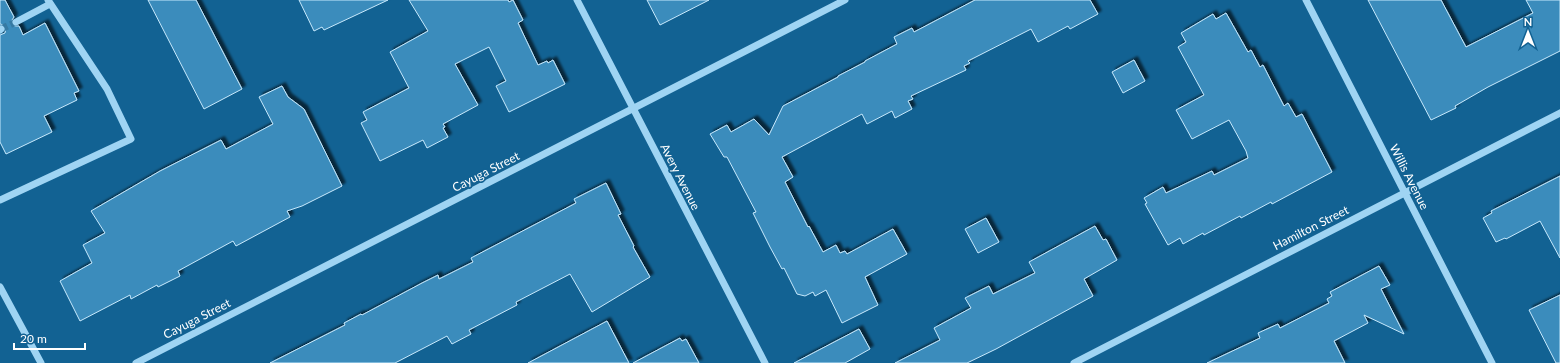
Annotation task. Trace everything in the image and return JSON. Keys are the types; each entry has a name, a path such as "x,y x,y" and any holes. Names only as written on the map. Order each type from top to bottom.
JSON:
{"street":[{"name":"Avery Avenue","path":"577,0 765,363"},
{"name":"Cayuga Street","path":"136,363 845,0"},
{"name":"Willis Avenue","path":"1306,0 1492,363"},
{"path":"0,200 131,139 107,89 49,2 16,22"},
{"name":"Hamilton Street","path":"1074,363 1560,113"},
{"path":"0,287 41,363"}],"building":[{"path":"0,0 5,0 14,17 11,24 14,26 19,26 23,35 45,23 79,91 74,93 77,100 44,116 52,132 6,154 0,142 0,35 5,33 6,28 4,25 0,24"},
{"path":"148,0 196,0 242,89 204,109"},
{"path":"299,0 388,0 324,30 322,27 314,31"},
{"path":"409,0 508,0 509,2 513,0 523,20 518,23 538,65 547,61 548,63 553,60 565,84 509,112 496,86 506,81 489,47 455,64 478,105 443,124 445,127 443,128 448,137 427,148 423,140 380,161 361,123 367,120 363,112 409,88 390,52 428,31"},
{"path":"647,0 709,0 660,25"},
{"path":"975,0 1090,0 1098,14 1070,29 1068,26 1038,42 1031,29 968,61 970,63 964,66 966,70 911,96 913,99 908,101 912,109 895,118 892,111 867,124 862,114 782,157 793,177 785,182 808,227 809,226 823,252 836,245 840,253 845,251 847,254 893,229 907,254 865,277 878,305 842,323 826,290 815,296 813,292 805,296 797,294 784,268 782,269 770,247 753,213 756,212 727,157 724,157 710,134 727,125 731,132 754,119 769,135 783,106 897,44 894,37 912,28 914,32"},
{"path":"1368,0 1441,0 1466,47 1533,13 1526,0 1560,0 1560,51 1488,87 1455,106 1456,108 1431,120"},
{"path":"1226,13 1248,52 1251,50 1260,67 1263,65 1284,106 1288,103 1296,117 1302,114 1332,172 1272,204 1271,202 1241,218 1240,216 1204,235 1203,233 1183,244 1180,238 1168,245 1145,204 1147,203 1144,198 1163,187 1166,193 1212,171 1214,175 1248,158 1246,151 1229,120 1192,139 1176,110 1204,95 1178,47 1186,42 1181,33 1213,14 1216,19"},
{"path":"1134,60 1145,81 1123,93 1112,72"},
{"path":"282,86 288,97 304,109 342,186 302,206 287,211 290,217 236,246 233,241 178,271 180,276 158,287 157,285 131,299 130,295 80,321 60,281 92,263 83,245 105,233 91,211 160,171 221,140 226,149 273,124 259,97"},
{"path":"1560,176 1560,258 1540,221 1506,239 1505,238 1496,242 1483,218 1492,213 1491,211"},
{"path":"606,183 621,214 618,215 634,246 633,247 650,277 592,312 570,274 516,302 517,305 469,330 471,334 452,344 447,336 395,363 270,363 438,275 439,279 473,262 471,258 576,203 574,199"},
{"path":"986,218 999,242 978,253 965,229"},
{"path":"1095,226 1103,240 1106,239 1117,260 1084,279 1093,296 996,349 967,363 895,363 940,340 934,328 971,308 965,298 989,286 993,294 1035,273 1029,262"},
{"path":"1379,266 1390,285 1381,289 1404,334 1364,315 1368,323 1334,341 1345,363 1207,363 1260,338 1258,333 1278,324 1280,328 1329,303 1327,299 1332,296 1330,292"},
{"path":"1560,295 1560,363 1556,363 1529,310"},
{"path":"607,321 629,363 528,363"},
{"path":"859,329 870,349 845,363 794,363"},
{"path":"680,338 682,341 686,339 699,363 633,363"}],"tunnel":[{"path":"1,29 16,22"}]}
